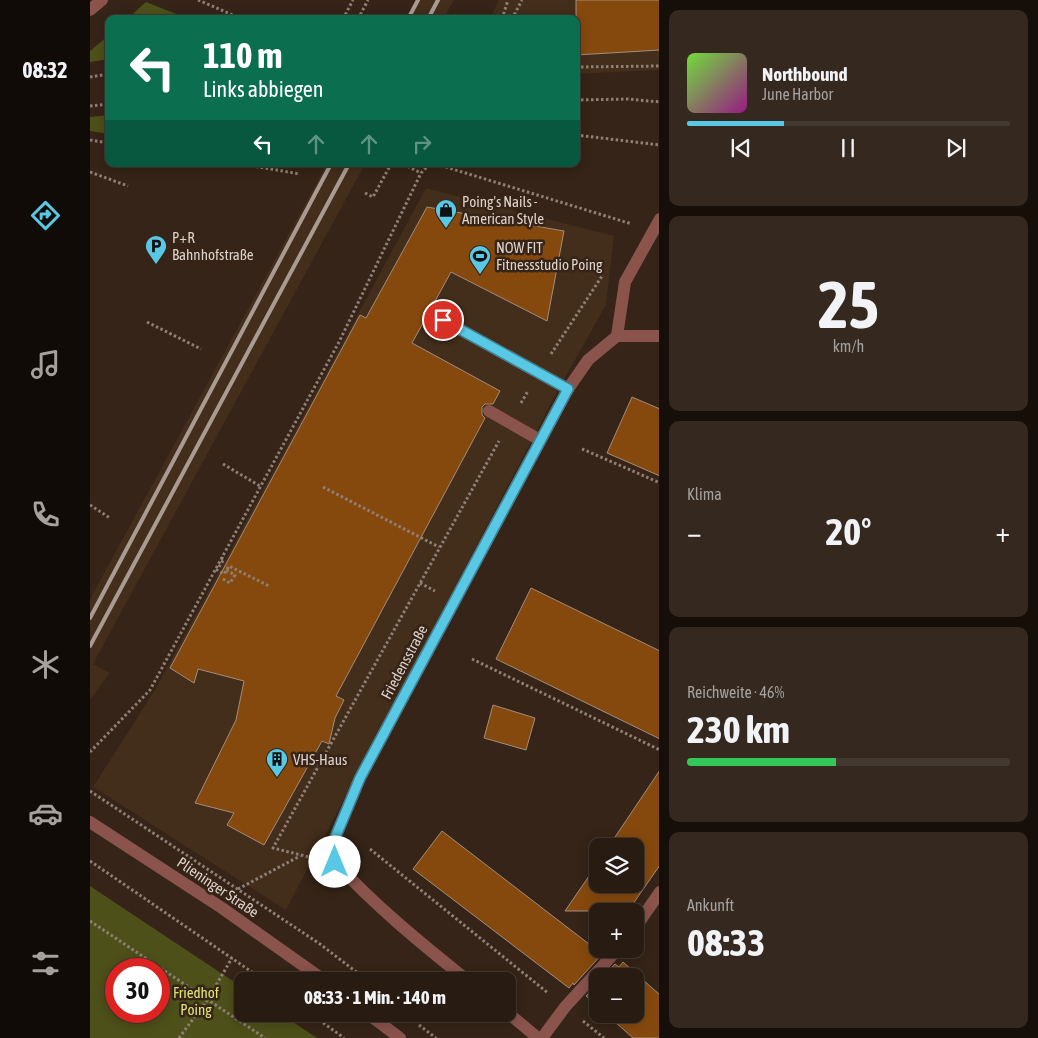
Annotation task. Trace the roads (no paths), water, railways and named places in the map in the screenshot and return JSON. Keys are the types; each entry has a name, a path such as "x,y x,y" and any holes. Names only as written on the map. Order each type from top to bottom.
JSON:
{"street":[{"path":"90,10 102,0"},
{"path":"659,219 624,282 617,336 659,336"},
{"path":"443,320 568,389"},
{"name":"Friedensstraße","path":"457,972 355,884 335,862 335,838 364,770 568,389 588,360 617,336"},
{"path":"489,411 540,440"},
{"name":"Plieninger Straße","path":"90,822 222,908 312,972"},
{"path":"644,914 659,892"},
{"path":"542,1038 565,1007 610,958"},
{"path":"516,1020 538,1038"},
{"path":"379,1022 400,1038"}],"railway":[{"path":"410,15 418,0"},
{"path":"430,15 438,0"},
{"path":"90,618 329,167"},
{"path":"90,646 347,167"}],"place":[{"name":"Poing's Nails - American Style","path":"446,229"},
{"name":"P+R Bahnhofstraße","path":"156,265"},
{"name":"NOW FIT Fitnessstudio Poing","path":"480,275"},
{"name":"VHS-Haus","path":"277,778"}],"park label":[{"name":"Friedhof Poing","path":"196,1000"}]}
